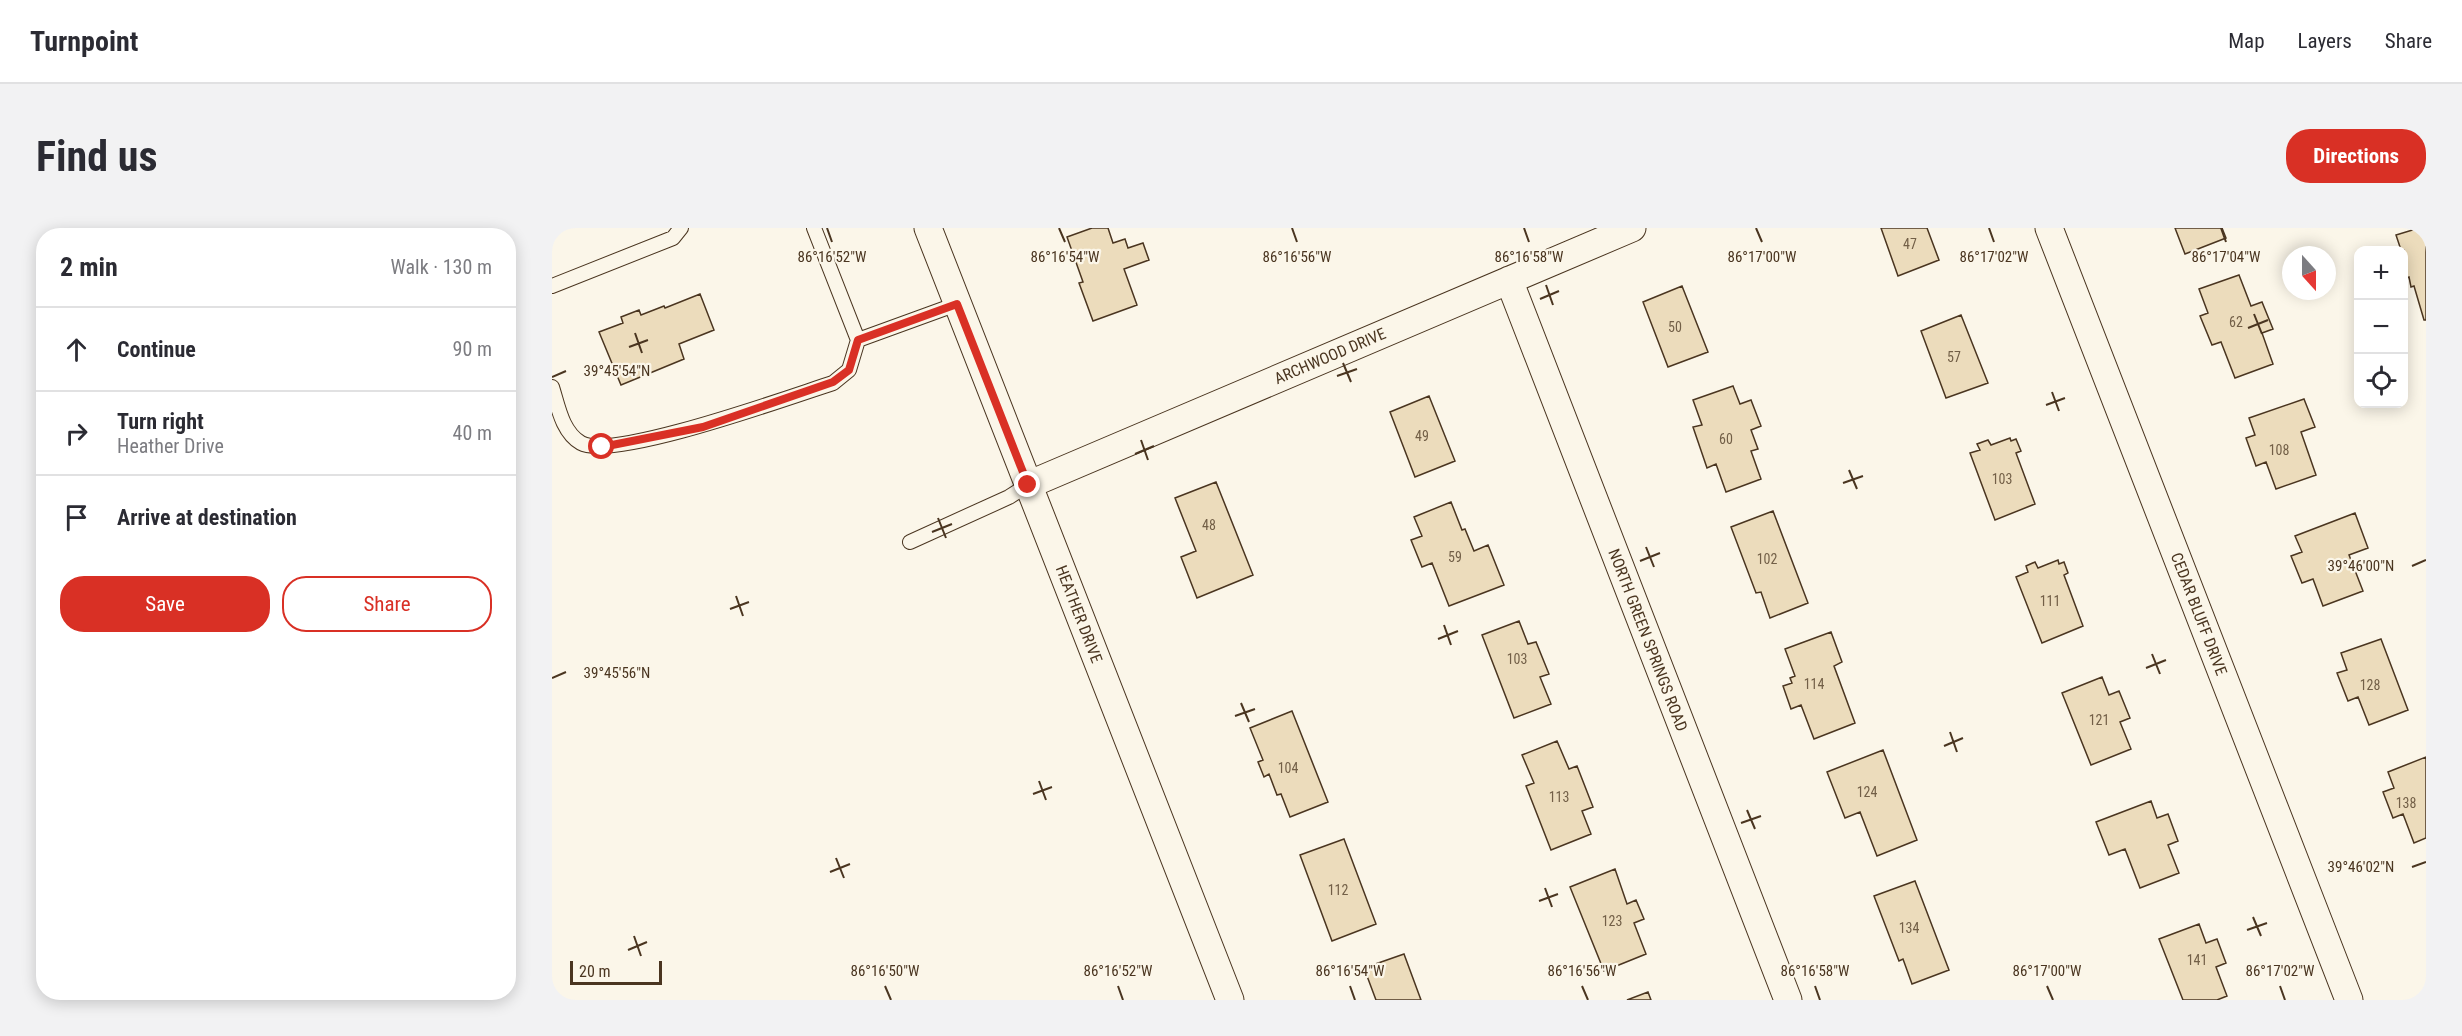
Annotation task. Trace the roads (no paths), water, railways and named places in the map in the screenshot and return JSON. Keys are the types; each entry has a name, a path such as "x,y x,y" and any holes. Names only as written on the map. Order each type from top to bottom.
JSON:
{"street":[{"name":"HEATHER DRIVE","path":"928,228 1230,1000"},
{"name":"ARCHWOOD DRIVE","path":"1028,485 1632,228"},
{"name":"CEDAR BLUFF DRIVE","path":"2049,228 2349,1000"},
{"name":"NORTH GREEN SPRINGS ROAD","path":"1509,280 1788,1000"}],"lane":[{"path":"552,286 673,238 681,228"},
{"path":"552,387 566,428 581,443 602,447 703,427 833,382 849,370 858,340 814,228"},
{"path":"858,340 957,304"},
{"path":"910,542 1008,497 1028,485"}]}
